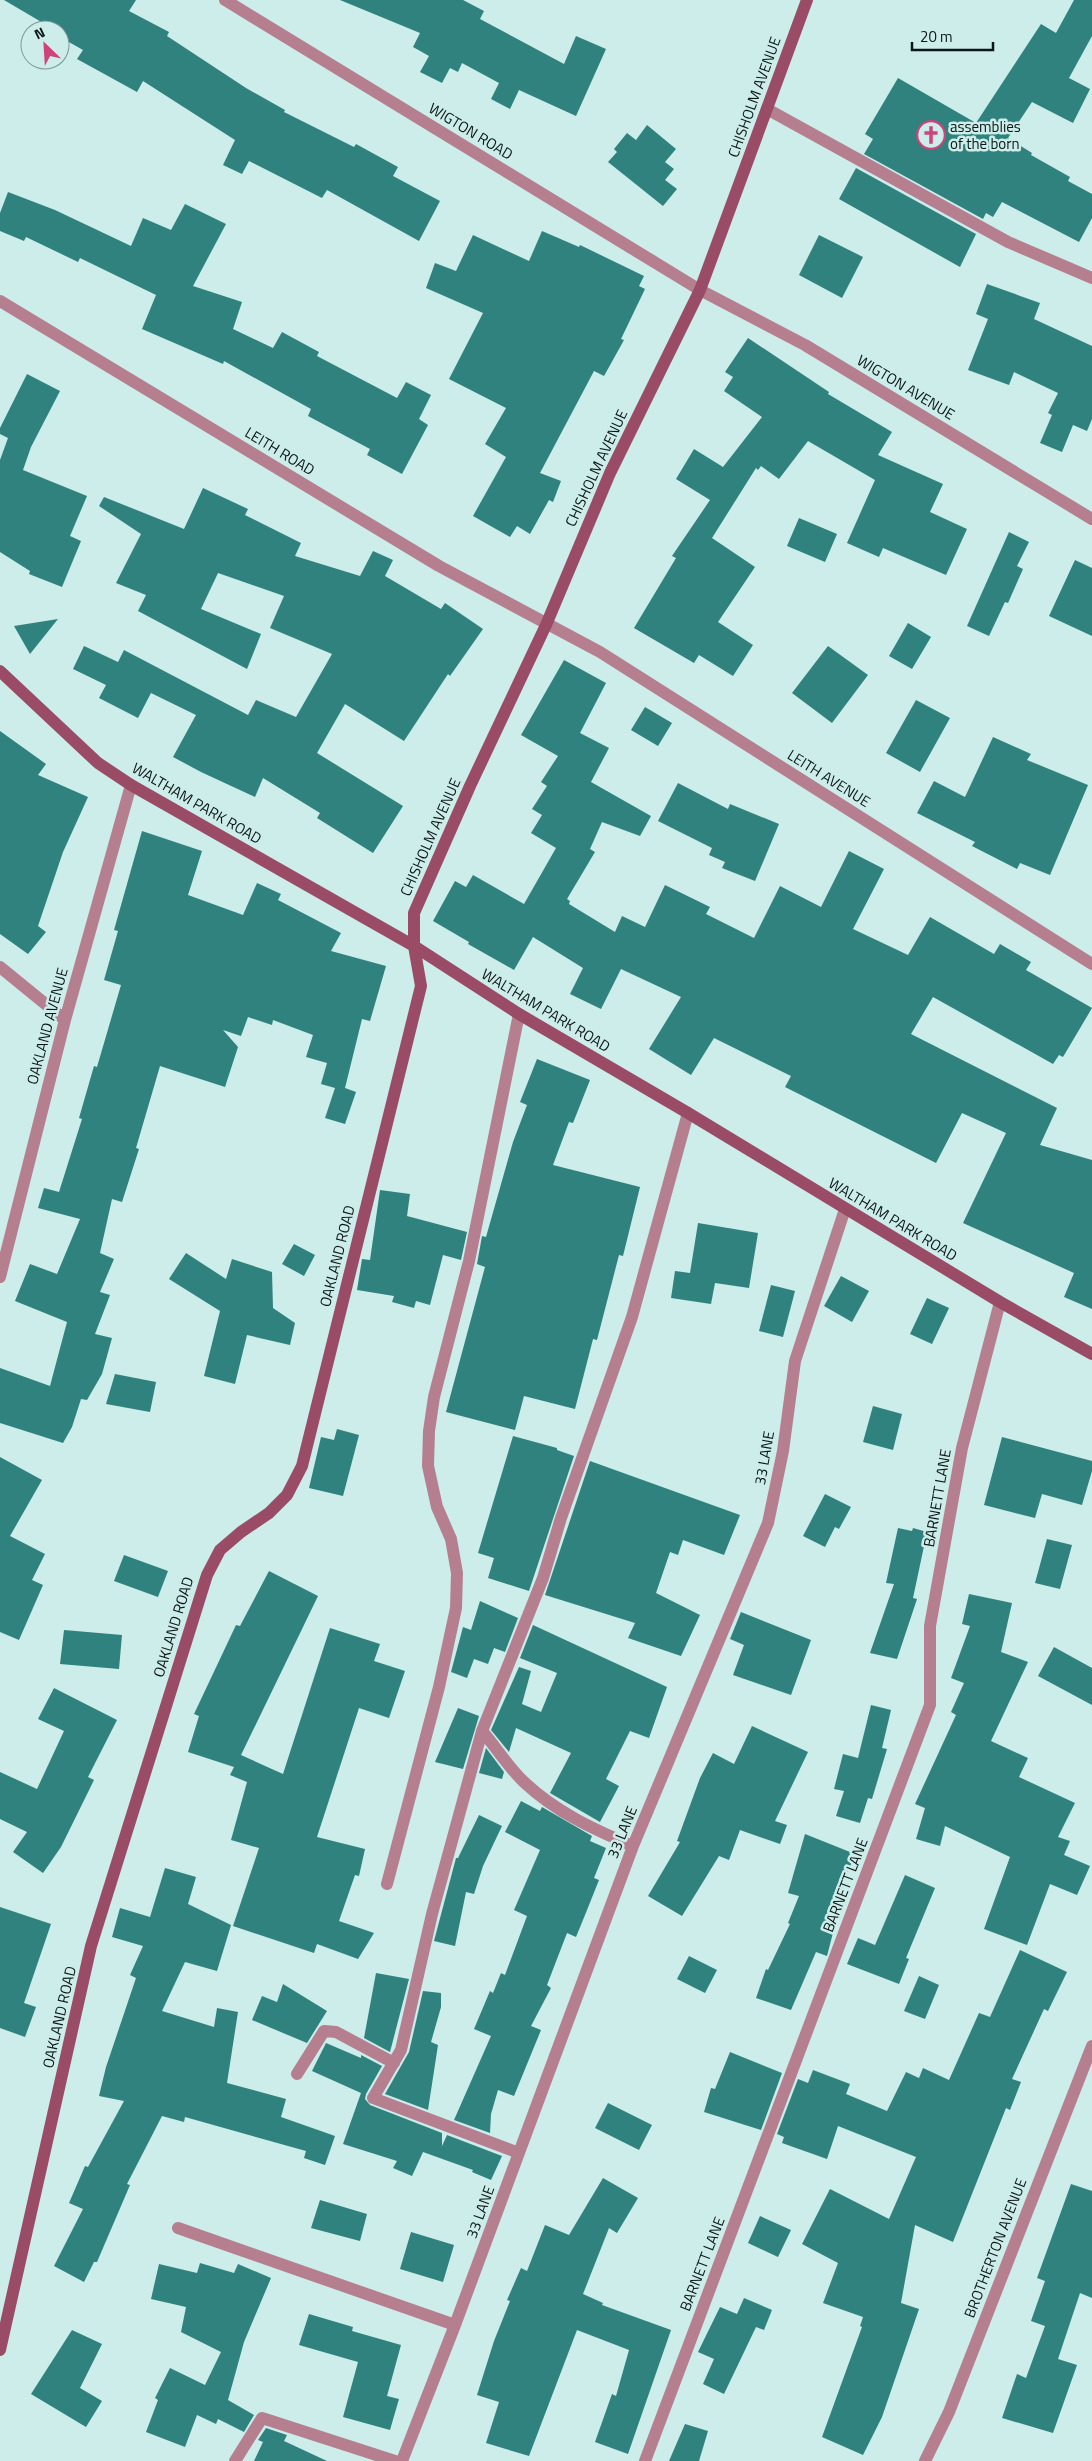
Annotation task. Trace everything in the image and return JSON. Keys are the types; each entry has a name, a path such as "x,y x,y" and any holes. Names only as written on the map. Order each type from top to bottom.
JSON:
{"street":[{"name":"WIGTON ROAD","path":"225,0 700,290"},
{"name":"CHISHOLM AVENUE","path":"414,946 414,912 470,786 546,625 610,473 700,290 807,0"},
{"path":"767,109 1008,242 1092,278"},
{"name":"WIGTON AVENUE","path":"700,290 805,345 1092,519"},
{"name":"LEITH ROAD","path":"0,301 439,566 546,625"},
{"name":"LEITH AVENUE","path":"546,625 600,652 1092,964"},
{"name":"WALTHAM PARK ROAD","path":"0,671 98,763 131,785 414,946 518,1014 688,1113 1000,1302 1092,1354"},
{"name":"OAKLAND AVENUE","path":"1,1273 65,1020 131,785"},
{"name":"OAKLAND ROAD","path":"0,2350 3,2322 91,1946 206,1575 220,1550 241,1532 269,1513 287,1495 302,1466 421,986 414,946"},
{"path":"0,968 65,1020"},
{"path":"387,1884 439,1687 456,1608 457,1573 451,1539 437,1507 428,1466 429,1431 434,1397 469,1261 518,1014"},
{"path":"519,2153 373,2098 401,2050 432,1914 482,1731 543,1578 561,1518 632,1317 688,1113"},
{"name":"33 LANE","path":"402,2461 455,2325 633,1846 768,1523 783,1451 795,1361 845,1209"},
{"name":"BARNETT LANE","path":"646,2461 930,1705 932,1617 962,1448 1000,1302"},
{"path":"482,1731 523,1780 546,1801 582,1824 633,1846"},
{"path":"297,2074 324,2031 336,2032 394,2063"},
{"name":"BROTHERTON AVENUE","path":"925,2461 948,2412 1092,2046"},
{"path":"178,2228 455,2325"},
{"path":"235,2461 262,2418 395,2461"}],"building":[{"path":"4,0 136,0 129,11 169,32 167,36 246,88 285,110 284,112 354,147 356,144 398,167 393,176 440,201 419,241 327,190 322,198 249,161 242,174 223,165 235,140 143,81 137,92 77,59 83,50 70,43 70,20 38,20"},
{"path":"340,0 463,0 484,11 480,19 564,64 576,36 606,49 576,116 519,90 510,109 491,99 499,83 462,63 458,72 450,68 442,83 420,72 429,56 413,47 420,33"},
{"path":"1074,0 1092,0 1092,36 1069,78 1090,89 1073,123 1032,102 1008,138 1032,153 1031,155 1070,177 1068,181 1092,194 1092,218 1079,242 1002,202 993,217 986,213 983,219 864,154 873,139 865,134 898,78 976,123 1041,24 1056,33"},
{"path":"647,125 676,149 665,162 674,169 665,180 677,189 663,206 608,162 617,152 614,149 627,133 636,140"},
{"path":"856,168 976,234 960,267 839,199"},
{"path":"8,192 55,210 131,246 143,218 171,230 185,204 226,224 193,286 242,302 233,329 273,348 282,332 319,352 317,356 397,398 406,382 431,395 419,419 428,425 402,474 367,455 370,449 308,416 311,409 224,361 223,364 142,329 156,295 80,258 78,262 26,237 24,241 0,231 0,213"},
{"path":"542,231 579,247 580,245 644,276 639,286 645,289 621,339 624,340 604,376 594,371 540,473 561,481 553,502 549,500 530,534 517,526 510,537 473,516 506,457 485,444 506,408 449,379 483,313 426,288 435,263 456,271 473,235 529,261"},
{"path":"819,235 863,257 842,298 799,275"},
{"path":"987,284 1040,303 1034,319 1092,346 1092,419 1087,431 1073,425 1062,452 1040,443 1052,415 1048,413 1058,393 1014,372 1009,385 968,370 988,319 976,314"},
{"path":"748,338 829,392 828,394 892,432 878,455 943,484 930,512 967,529 946,575 883,548 879,557 847,543 875,480 808,441 779,479 761,466 758,470 756,468 712,538 755,567 718,622 753,645 733,676 699,655 694,663 634,628 676,558 672,556 710,500 676,479 694,449 723,467 762,417 724,391 733,377 725,372"},
{"path":"27,374 60,391 31,447 23,470 87,496 70,536 81,541 62,587 29,574 30,571 0,552 0,460 8,438 0,434 0,428"},
{"path":"203,488 248,509 245,515 301,543 295,556 360,576 373,551 393,560 385,576 441,609 445,603 483,629 450,676 448,674 404,741 345,704 317,753 403,806 373,853 317,818 320,813 263,778 255,797 173,757 196,715 151,693 138,718 99,698 106,685 73,669 84,646 118,662 124,650 248,715 256,700 296,717 332,654 270,628 284,596 218,573 201,609 261,634 247,669 138,611 146,595 116,583 141,534 99,506 104,497 184,529"},
{"path":"799,518 837,534 825,562 787,546"},
{"path":"1009,532 1029,542 1017,566 1023,569 1008,603 1005,602 989,636 967,626"},
{"path":"1075,560 1092,568 1092,636 1049,616"},
{"path":"58,619 30,654 14,626"},
{"path":"908,623 931,637 912,669 889,656"},
{"path":"828,646 868,675 832,723 792,693"},
{"path":"564,660 606,683 580,733 609,748 591,782 651,816 640,836 602,822 590,849 595,852 567,899 570,901 569,904 615,932 622,916 645,927 665,885 710,907 706,914 754,938 780,886 821,907 849,851 884,869 853,929 908,955 930,917 994,954 1000,944 1031,962 1026,970 1092,1008 1063,1057 1059,1055 1053,1064 933,997 911,1034 1057,1108 1040,1145 1092,1160 1092,1309 1064,1297 1074,1273 963,1223 1006,1133 962,1113 936,1163 785,1087 791,1076 714,1038 691,1075 649,1049 681,997 621,969 601,1009 570,994 583,968 533,937 514,970 468,944 469,942 433,921 455,881 466,887 473,875 524,904 556,848 531,833 542,815 532,809 547,786 541,782 558,756 521,735"},
{"path":"916,700 950,718 920,772 886,753"},
{"path":"645,707 672,723 658,746 631,730"},
{"path":"0,731 46,764 38,775 88,797 63,852 38,926 46,932 28,954 0,934"},
{"path":"993,737 1031,754 1027,760 1088,785 1050,875 1020,863 1017,869 972,846 975,842 917,813 934,781 965,797"},
{"path":"678,783 728,809 730,804 779,824 755,881 722,868 725,862 709,855 712,848 658,821"},
{"path":"142,831 202,851 188,895 243,915 257,883 281,894 278,900 341,933 331,951 386,966 370,1021 362,1019 345,1088 356,1092 345,1124 325,1118 335,1088 321,1084 327,1063 306,1057 313,1035 273,1020 272,1025 248,1017 241,1036 223,1030 238,1047 225,1087 160,1066 136,1148 139,1149 122,1202 112,1199 100,1253 114,1259 100,1292 110,1295 95,1334 112,1338 102,1374 87,1400 81,1399 72,1427 63,1443 0,1423 0,1368 50,1386 67,1322 15,1301 30,1264 57,1274 80,1219 38,1208 44,1188 59,1192 82,1119 79,1118 94,1066 97,1067 121,985 104,980 118,931 114,930"},
{"path":"537,1059 590,1080 573,1123 569,1122 553,1165 640,1187 623,1256 619,1255 597,1340 593,1339 575,1409 524,1396 515,1430 446,1412 485,1267 477,1264 482,1236 486,1237 513,1142 527,1105 520,1102"},
{"path":"380,1190 410,1194 407,1216 467,1232 461,1260 443,1255 430,1305 416,1301 414,1308 392,1302 394,1296 357,1290 362,1259 370,1260"},
{"path":"698,1223 758,1233 749,1288 715,1283 711,1304 671,1298 675,1271 690,1273"},
{"path":"294,1244 315,1255 304,1276 282,1264"},
{"path":"186,1253 226,1279 232,1259 272,1272 273,1308 295,1323 290,1345 247,1335 235,1384 204,1376 220,1311 169,1279"},
{"path":"841,1276 869,1291 852,1322 824,1306"},
{"path":"771,1285 795,1291 783,1337 759,1331"},
{"path":"927,1298 949,1308 932,1344 910,1334"},
{"path":"115,1374 156,1382 150,1412 106,1404"},
{"path":"873,1406 902,1414 893,1450 863,1442"},
{"path":"337,1429 359,1435 343,1496 309,1488 321,1437 334,1440"},
{"path":"513,1436 557,1448 557,1450 574,1456 529,1591 488,1578 494,1558 478,1553"},
{"path":"1002,1437 1092,1461 1092,1471 1082,1505 1042,1494 1035,1518 984,1505"},
{"path":"0,1457 42,1480 10,1536 45,1554 32,1580 43,1585 19,1640 0,1632"},
{"path":"590,1461 740,1515 724,1555 683,1540 678,1555 670,1552 656,1593 700,1615 681,1656 628,1638 635,1623 545,1595"},
{"path":"825,1494 851,1507 839,1529 835,1527 825,1547 803,1536"},
{"path":"898,1528 912,1531 913,1528 927,1532 913,1598 917,1599 897,1659 870,1653 894,1584 886,1583"},
{"path":"1047,1539 1072,1545 1060,1589 1035,1583"},
{"path":"124,1555 168,1571 158,1597 114,1581"},
{"path":"269,1571 318,1596 241,1755 283,1774 330,1628 380,1644 374,1661 405,1671 389,1718 359,1708 317,1837 365,1849 359,1876 355,1875 339,1921 374,1933 358,1959 317,1944 314,1953 233,1926 259,1848 231,1840 247,1782 230,1775 234,1767 188,1752 199,1716 194,1714 236,1625 240,1626"},
{"path":"969,1594 1012,1603 1001,1652 1028,1662 991,1741 1028,1758 1019,1777 1075,1803 1058,1837 1070,1841 1064,1855 1090,1866 1077,1895 1050,1884 1027,1945 984,1929 1010,1857 945,1826 940,1846 916,1839 925,1808 915,1804 956,1715 951,1712 964,1683 951,1678 970,1626 962,1624"},
{"path":"480,1601 518,1618 505,1652 494,1648 488,1664 474,1659 467,1678 451,1672 463,1627 471,1630"},
{"path":"741,1612 811,1640 791,1695 733,1675 744,1645 730,1639"},
{"path":"533,1625 667,1687 649,1738 630,1731 606,1779 619,1786 600,1822 550,1793 571,1753 516,1728 509,1752 491,1730 519,1667 531,1671 522,1704 541,1712 557,1673 520,1658"},
{"path":"64,1630 122,1635 119,1669 60,1664"},
{"path":"1054,1647 1092,1668 1092,1705 1038,1676"},
{"path":"54,1688 117,1720 88,1777 94,1780 61,1847 43,1873 13,1852 27,1832 0,1819 0,1772 37,1789 64,1731 38,1719"},
{"path":"871,1705 891,1710 882,1748 887,1749 872,1799 868,1798 860,1823 836,1816 844,1791 834,1789 843,1754 858,1758"},
{"path":"458,1708 479,1716 463,1769 435,1762"},
{"path":"752,1726 808,1752 775,1821 787,1825 780,1844 740,1830 729,1860 719,1856 682,1916 648,1896 680,1842 677,1841 700,1778 713,1753 734,1764"},
{"path":"486,1748 504,1772 502,1779 479,1773"},
{"path":"521,1801 540,1811 542,1807 592,1836 590,1841 606,1848 594,1878 599,1880 576,1937 567,1933 547,1985 551,1988 531,2026 541,2030 514,2096 498,2090 491,2114 490,2133 454,2120 491,2036 474,2029 490,1991 493,1993 501,1973 505,1975 527,1916 514,1910 540,1850 505,1832"},
{"path":"479,1815 502,1826 483,1866 474,1894 466,1892 455,1946 434,1941 456,1858 458,1858"},
{"path":"805,1834 855,1854 827,1926 834,1929 827,1956 816,1952 791,2010 756,1998 766,1969 768,1970 790,1924 788,1923 799,1896 788,1893"},
{"path":"165,1868 196,1877 188,1904 231,1925 217,1971 185,1962 162,2011 214,2027 217,2008 238,2012 227,2083 286,2099 281,2117 335,2136 325,2165 304,2158 306,2151 185,2117 184,2122 162,2116 127,2184 130,2185 97,2262 94,2262 84,2282 54,2266 83,2209 69,2203 85,2166 88,2167 124,2101 99,2096 106,2067 136,1978 130,1975 143,1946 112,1937 120,1908 150,1917"},
{"path":"905,1875 935,1888 906,1958 909,1959 899,1984 847,1964 858,1938 875,1945"},
{"path":"0,1907 51,1924 24,2003 36,2007 25,2037 0,2028"},
{"path":"1020,1950 1067,1972 1048,2011 1044,2009 1012,2079 1021,2082 1010,2110 1006,2108 953,2242 915,2225 901,2303 919,2309 882,2417 863,2455 822,2437 862,2327 860,2326 863,2317 823,2303 838,2263 802,2244 830,2189 889,2219 916,2157 838,2126 827,2159 782,2143 784,2137 777,2134 798,2079 808,2083 813,2070 850,2084 846,2094 887,2111 906,2072 919,2078 923,2068 949,2080 979,2013 990,2017"},
{"path":"689,1956 717,1970 705,1993 677,1979"},
{"path":"376,1973 409,1979 390,2052 364,2038"},
{"path":"919,1976 939,1985 925,2019 904,2011"},
{"path":"283,1984 327,2011 307,2043 252,2020 262,1996 277,2002"},
{"path":"423,1991 441,1993 441,2007 431,2042 438,2045 428,2110 385,2094 409,2052"},
{"path":"326,2043 361,2058 361,2055 382,2066 366,2094 365,2099 370,2105 442,2133 442,2146 447,2135 502,2156 491,2180 472,2172 473,2170 423,2152 412,2176 393,2168 397,2161 343,2144 361,2093 312,2071"},
{"path":"730,2052 782,2073 761,2130 704,2112 711,2088 715,2089"},
{"path":"608,2103 652,2125 639,2150 595,2128"},
{"path":"603,2178 638,2198 617,2233 609,2228 583,2294 603,2303 602,2305 671,2330 628,2454 595,2442 612,2394 616,2396 629,2350 577,2330 529,2456 486,2443 499,2402 477,2395 494,2341 510,2301 507,2300 521,2268 527,2271 545,2225 569,2235"},
{"path":"1071,2184 1092,2191 1092,2298 1080,2293 1058,2359 1077,2365 1053,2433 1002,2418 1017,2374 1026,2378 1045,2326 1031,2321 1045,2281 1037,2278"},
{"path":"320,2200 367,2214 360,2241 311,2228"},
{"path":"760,2216 791,2230 778,2257 748,2243"},
{"path":"411,2232 454,2245 443,2282 400,2269"},
{"path":"200,2263 234,2273 238,2264 271,2278 244,2342 228,2400 254,2415 244,2432 218,2419 216,2424 197,2415 185,2447 146,2432 158,2400 155,2398 170,2368 205,2385 221,2352 181,2332 186,2307 151,2299 159,2264 197,2273"},
{"path":"744,2298 772,2310 764,2330 756,2327 724,2394 703,2384 714,2359 698,2352 720,2307 737,2314"},
{"path":"309,2314 353,2327 352,2331 401,2345 387,2396 399,2399 390,2430 343,2417 358,2362 299,2345"},
{"path":"72,2330 102,2344 80,2388 102,2401 86,2427 31,2394"},
{"path":"685,2424 708,2431 699,2461 669,2461"},
{"path":"266,2428 287,2435 284,2441 327,2461 254,2461 263,2442 258,2440"}],"place":[{"name":"assemblies of the born","path":"931,135"}]}
